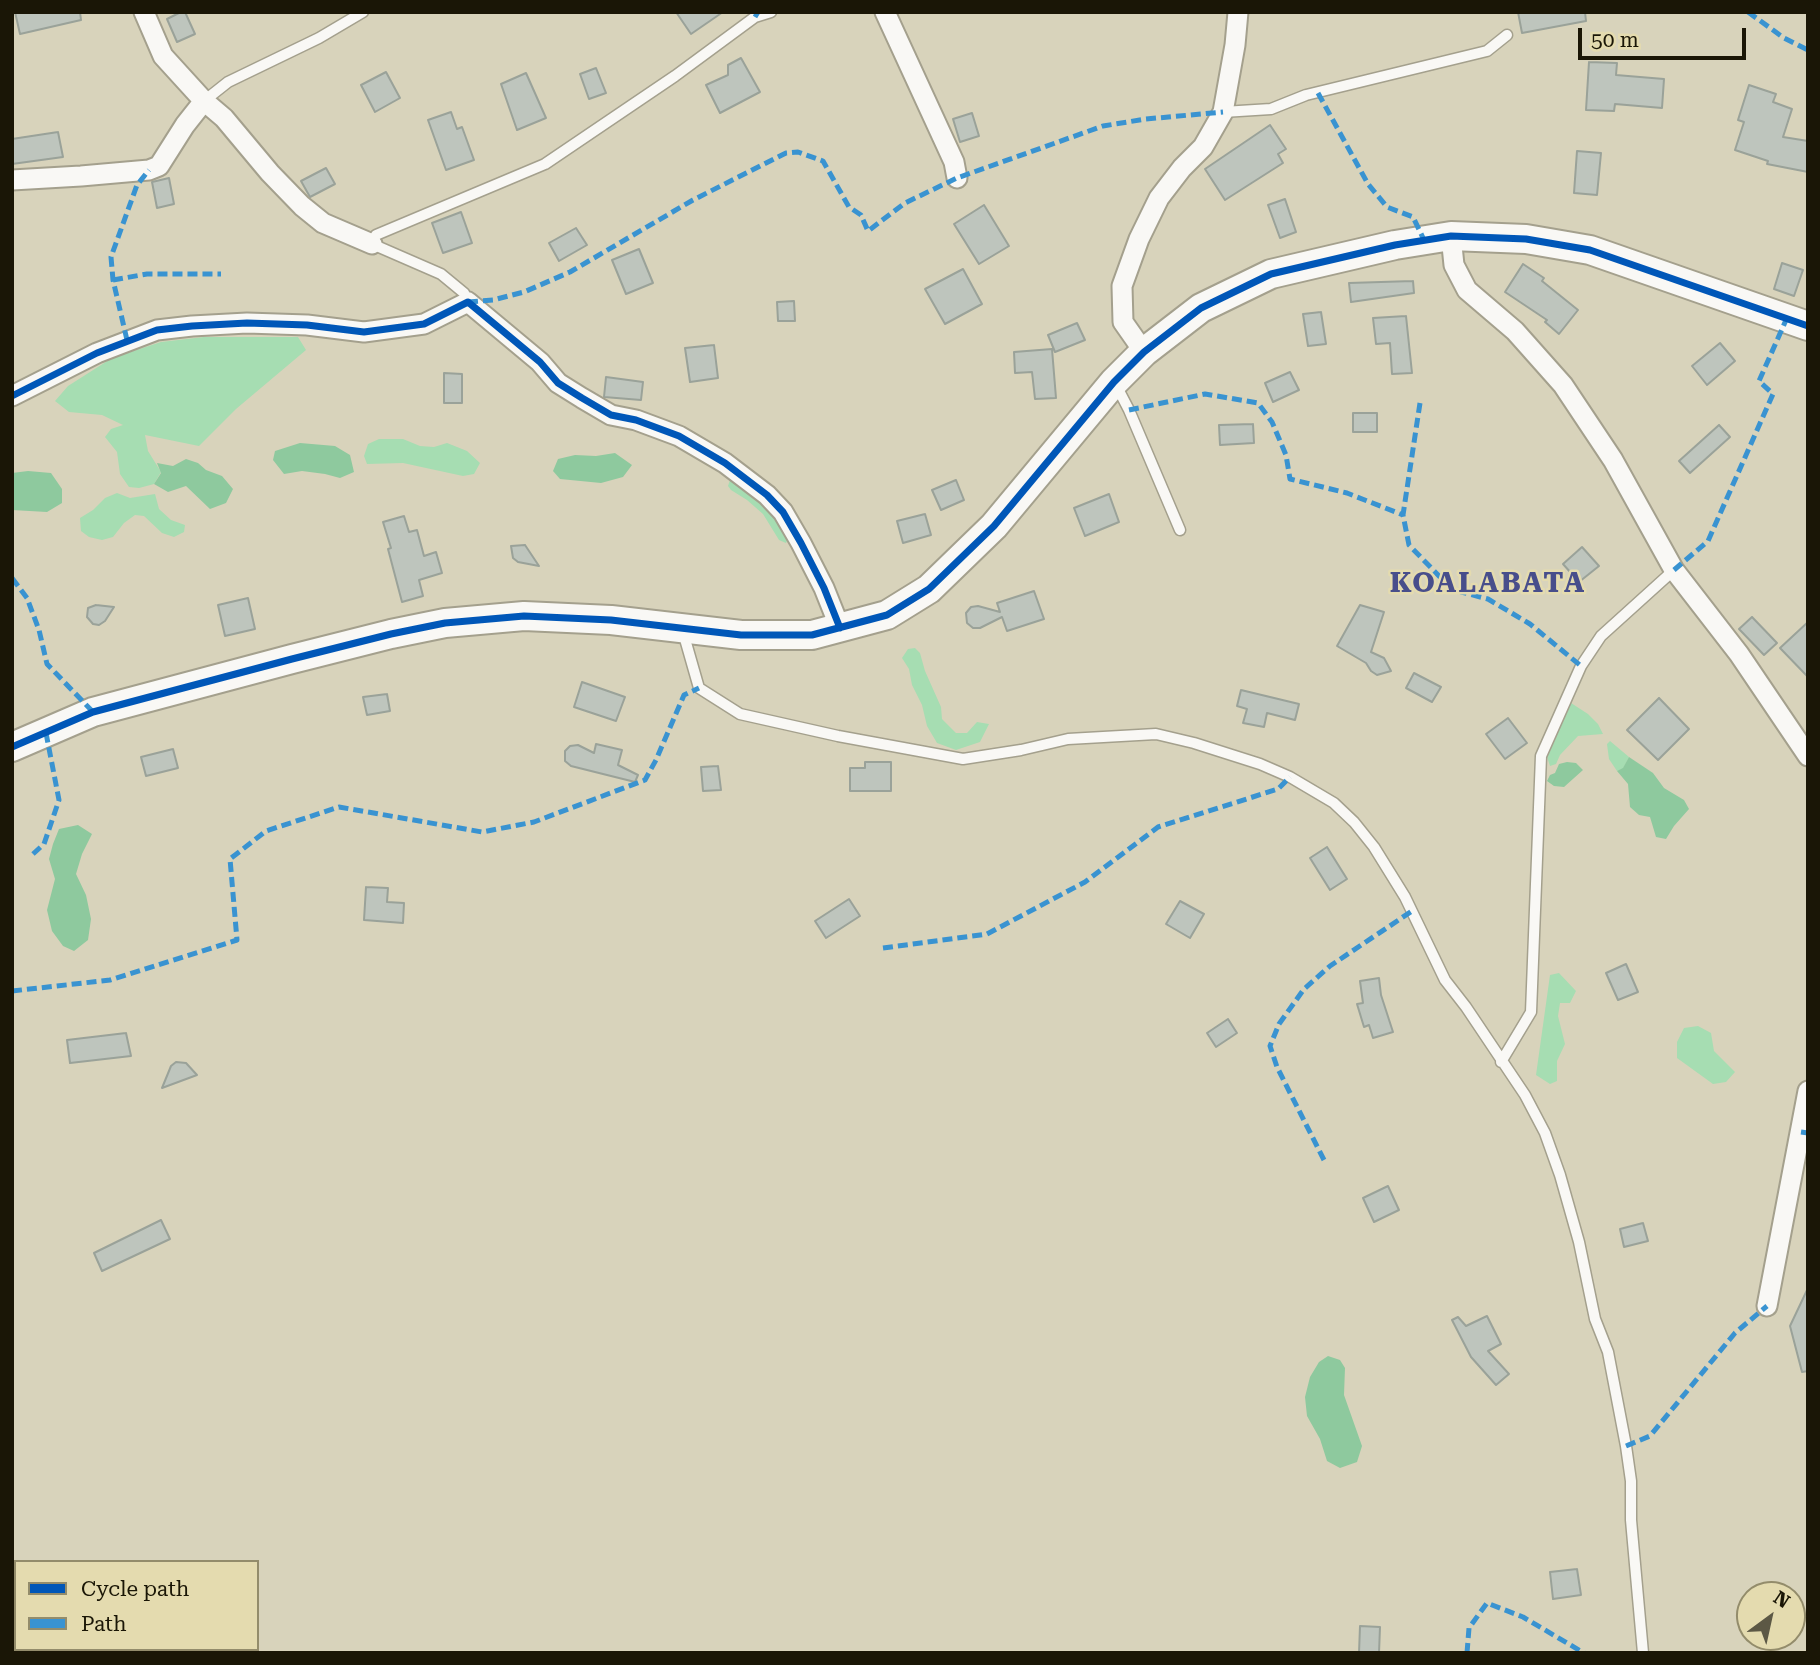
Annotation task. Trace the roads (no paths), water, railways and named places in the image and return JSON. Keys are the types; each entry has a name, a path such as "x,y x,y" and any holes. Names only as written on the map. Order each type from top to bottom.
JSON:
{"street":[{"path":"144,12 163,57 204,102 225,118 270,173 302,206 323,223 372,244"},
{"path":"885,12 954,162 957,178"},
{"path":"1144,352 1123,322 1122,286 1139,239 1159,198 1182,168 1203,147 1223,112 1238,12"},
{"path":"12,180 149,170 159,166 185,125 204,102"},
{"path":"1451,236 1454,265 1467,290 1516,331 1563,385 1613,460 1674,570 1739,654 1808,756"},
{"path":"12,747 93,712 317,652 445,624 524,616 611,620 741,635 812,635 887,615 929,589 994,526 1114,382 1144,352 1201,309 1271,274 1395,244 1451,236 1526,239 1590,250 1808,326"},
{"path":"12,396 97,353 156,331 247,323 307,325 364,332 424,324 468,302 540,362 558,383 611,415 636,420 679,436 725,463 767,495 783,512 801,543 824,587 840,628"},
{"path":"1766,1306 1808,1091"}],"lane":[{"path":"204,102 228,82 319,38 363,12"},
{"path":"468,302 464,292 441,274 372,244 376,235 544,164 675,76 755,17 771,12"},
{"path":"1223,112 1271,109 1306,96 1487,51 1507,35"},
{"path":"1114,382 1129,410 1180,530"},
{"path":"1501,1062 1531,1012 1541,756 1581,666 1601,636 1674,570"},
{"path":"682,628 699,688 740,714 838,736 963,759 1068,739 1156,734 1195,743 1260,764 1290,777 1334,803 1354,822 1374,847 1405,897 1446,980 1525,1095 1545,1133 1571,1214 1595,1319 1608,1352 1631,1481 1631,1520 1643,1653"}],"district":[{"name":"KOALABATA","path":"1488,584"}]}
